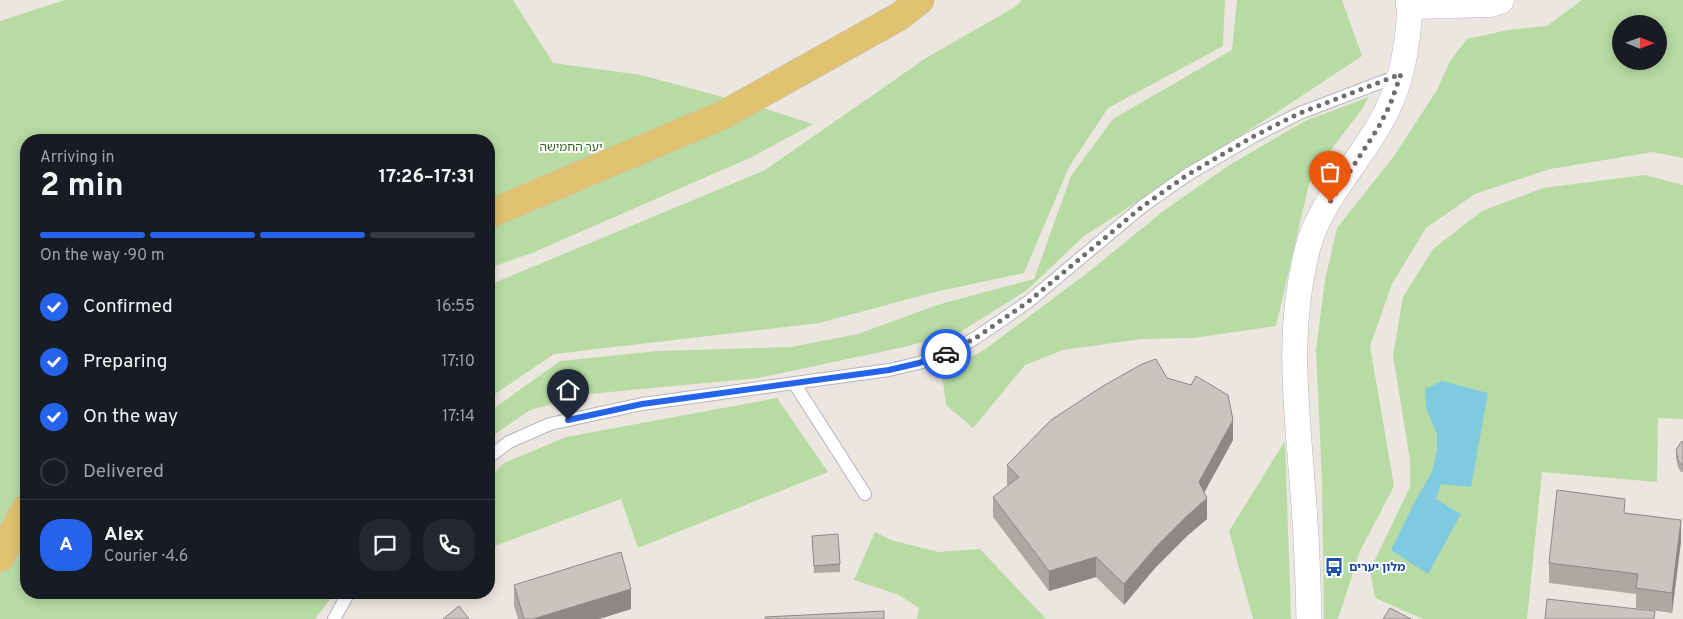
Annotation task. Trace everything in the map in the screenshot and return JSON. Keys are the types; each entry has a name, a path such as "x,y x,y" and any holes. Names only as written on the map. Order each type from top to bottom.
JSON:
{"main road":[{"path":"495,211 723,115 900,16 920,0"},
{"path":"0,558 20,520"}],"street":[{"path":"1309,619 1308,547 1294,370 1294,331 1299,288 1307,249 1320,216 1378,128 1390,105 1401,74 1408,39 1410,2 1491,2 1500,0"}],"lane":[{"path":"495,452 509,442 550,424 642,404 889,370 919,363 951,352 977,337 1028,302 1143,206 1187,175 1254,136 1300,113 1401,74"},
{"path":"794,383 865,494"},
{"path":"334,619 345,599"}],"green space":[{"name":"יער החמישה","path":"65,0 513,0 553,63 641,75 760,107 813,124 752,157 532,253 495,266 495,134 20,134 20,599 330,599 315,619 0,619 0,21"},
{"path":"1022,0 1225,0 1223,46 1108,108 1069,167 1024,273 935,292 819,323 554,354 495,394 495,282 765,170 926,58 1015,7"},
{"path":"1237,0 1342,0 1362,56 1084,236 1027,290 960,332 904,347 758,378 589,394 530,410 495,434 495,408 560,361 658,351 791,347 858,334 937,305 1034,279 1071,176 1113,119 1232,50"},
{"path":"1582,0 1683,0 1683,158 1653,152 1550,169 1475,194 1426,228 1392,284 1370,346 1394,486 1360,551 1338,619 1324,619 1322,480 1316,351 1325,280 1337,228 1394,156 1437,90 1450,61 1467,39 1508,30 1547,26"},
{"path":"1369,97 1309,184 1276,326 1194,338 1142,339 1063,350 1025,365 973,428 946,405 942,373 984,350 1086,274 1166,209 1231,164 1305,121"},
{"path":"1645,175 1683,185 1683,419 1658,418 1657,482 1542,472 1527,619 1423,619 1375,598 1370,570 1410,487 1410,460 1393,356 1403,297 1433,249 1482,211 1543,188"},
{"path":"777,398 828,472 638,548 621,499 495,546 495,472 504,463 566,437"},
{"path":"1285,441 1291,619 1253,619 1229,531"},
{"path":"875,532 891,540 938,552 980,549 1046,619 917,619 919,608 899,595 854,580"}],"water":[{"path":"1442,381 1488,393 1471,487 1441,484 1436,499 1461,514 1428,574 1391,550 1414,503 1432,472 1437,450 1437,434 1426,408 1425,389"}],"building":[{"path":"1156,359 1167,378 1191,385 1196,376 1228,395 1233,420 1199,482 1207,498 1155,548 1124,584 1096,557 1049,571 993,497 1019,477 1007,465 1051,420 1103,386 1142,364"},
{"path":"1683,441 1683,465 1678,460 1676,450"},
{"path":"1557,490 1625,499 1624,513 1681,520 1672,593 1636,588 1638,574 1549,563"},
{"path":"838,534 840,564 814,566 812,536"},
{"path":"621,552 631,589 533,619 524,619 514,585"},
{"path":"1547,599 1655,611 1654,619 1545,619"},
{"path":"459,606 469,619 443,619"},
{"path":"1390,608 1411,619 1383,619"},
{"path":"884,611 884,619 765,619 765,617"}],"way so far":[{"path":"946,354 977,337 1028,302 1143,206 1187,175 1254,136 1300,113 1401,74 1390,105 1378,128 1330,202"}],"place":[{"name":"מלון יערים","path":"1334,567"}],"route":[{"path":"568,420 642,404 889,370 946,354"}]}
